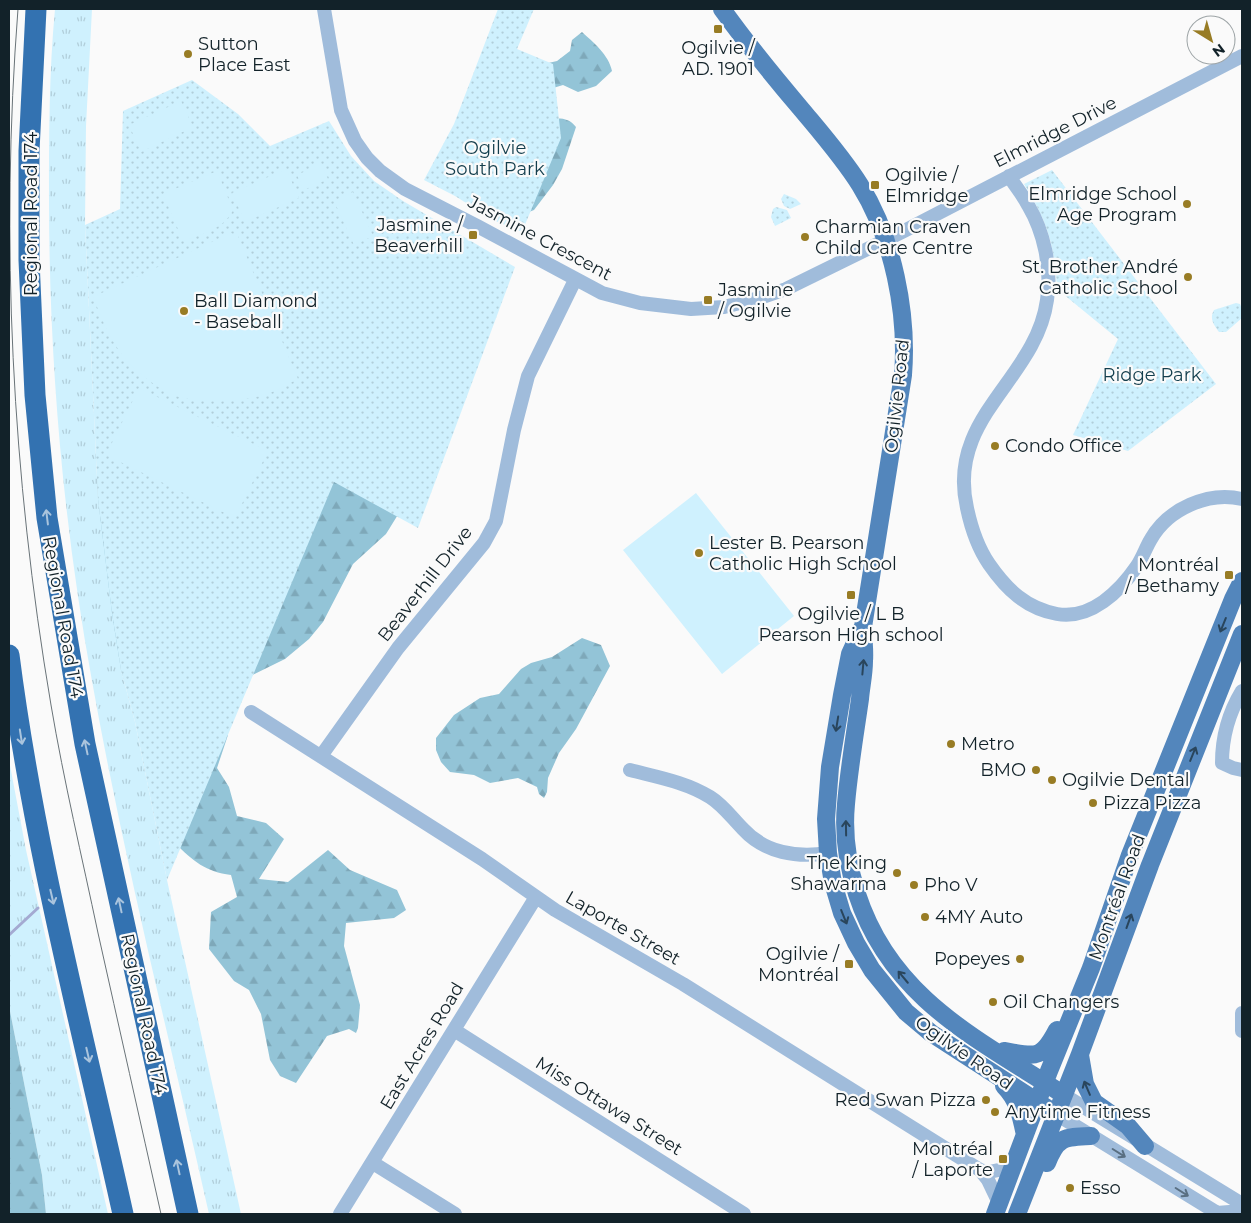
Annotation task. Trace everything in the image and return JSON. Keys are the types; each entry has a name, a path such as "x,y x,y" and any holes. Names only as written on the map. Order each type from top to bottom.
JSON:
{"highway":[{"name":"Regional Road 174","path":"36,9 29,151 29,260 35,395 47,518 85,744 188,1214"},
{"path":"9,655 27,774 46,874 123,1214"}],"main road":[{"name":"Ogilvie Road","path":"722,9 845,164 868,200 884,240 902,304 904,360 863,627 864,662 846,806 847,853 864,917 877,942 906,982 932,1007 1064,1095"},
{"name":"Montréal Road","path":"997,1209 1091,968 1130,855 1233,599 1242,581"},
{"name":"Ogilvie Road","path":"863,627 850,654 832,758 826,819 828,853 842,913 856,943 872,970 906,1012 918,1023 989,1072 1056,1114"},
{"name":"Montréal Road","path":"1018,1213 1080,1054 1150,865 1242,634"},
{"path":"1130,855 1150,865"},
{"path":"997,1051 1027,1056 1044,1051 1078,985 1091,968"},
{"path":"1080,1054 1085,1084 1094,1102 1128,1126 1145,1146"},
{"path":"989,1072 1012,1094 1017,1103 1025,1135"},
{"path":"1018,1213 1032,1196 1053,1148 1058,1142 1075,1136 1091,1136"}],"street":[{"name":"Jasmine Crescent","path":"324,9 341,110 355,141 367,158 380,171 405,189 602,293 640,304 691,309 724,306 763,297 786,289 884,240"},
{"name":"Elmridge Drive","path":"884,240 1150,105 1242,56"},
{"path":"1009,176 1028,204 1041,233 1049,286 1041,326 1022,361 979,422 969,446 963,470 964,495 969,519 985,558 1000,580 1015,594 1035,608 1059,614 1084,612 1105,601 1123,583 1138,565 1151,539 1160,527 1177,512 1206,499 1242,499"},
{"name":"Beaverhill Drive","path":"321,756 398,648 484,543 496,521 514,430 528,376 575,280"},
{"path":"1242,691 1232,708 1222,743 1222,763 1242,770"},
{"name":"Laporte Street","path":"251,712 482,859 536,897 683,984 980,1170 988,1180 997,1209"},
{"path":"630,770 689,786 711,797 744,830 762,844 784,854 812,856 828,853"},
{"name":"East Acres Road","path":"340,1214 374,1163 536,897"},
{"path":"1242,1013 1242,1031"},
{"name":"Miss Ottawa Street","path":"454,1030 744,1214"},
{"name":"Ogilvie Road","path":"1064,1095 1242,1204"},
{"name":"Ogilvie Road","path":"1056,1114 1218,1214"},
{"path":"374,1163 455,1214"},
{"path":"980,1170 989,1172 1013,1167"},
{"path":"1218,1214 1242,1211"}],"green space":[{"path":"55,9 92,9 86,126 85,225 98,499 121,670 135,722 167,880 241,1214 209,1214 118,815 82,621 73,561 60,441 52,320 49,127"},
{"name":"Ogilvie South Park","path":"498,9 534,9 517,49 553,64 561,138 522,232 495,221 455,196 424,180 454,124"},
{"path":"582,32 604,54 612,71 596,86 578,92 563,85 550,89 550,119 564,119 576,127 562,169 553,185 534,210 509,220 512,52 531,67 557,61 570,51 572,40"},
{"path":"192,80 238,114 270,146 329,121 351,156 374,181 403,201 515,267 418,528 334,482 167,880 135,722 121,670 112,613 98,499 85,225 120,209 123,111"},
{"path":"181,101 193,127 141,152 129,125"},
{"path":"321,164 328,179 304,190 297,175"},
{"path":"286,169 299,198 245,222 232,193"},
{"name":"Ridge Park","path":"1052,170 1216,384 1128,451 1073,435 1118,339 1057,289 1052,246 1039,210 1024,184"},
{"path":"217,171 233,210 224,222 218,226 183,241 163,194"},
{"path":"353,192 373,236 354,245 334,201"},
{"path":"784,194 796,199 801,204 790,209 784,206 781,199"},
{"path":"776,207 787,210 791,218 775,226 771,217 773,209"},
{"name":"Ball Diamond - Baseball","path":"231,233 238,236 298,379 265,395 239,400 204,401 173,395 151,382 135,369 123,355 107,330 93,297"},
{"path":"1236,303 1240,304 1242,309 1242,318 1226,332 1219,332 1212,319 1214,310"},
{"path":"139,388 268,451 235,518 106,455"},
{"path":"96,433 105,456 259,508 443,442 386,534 353,564 323,622 309,639 285,659 240,681 220,727 228,735 217,768 229,787 237,816 266,823 284,839 259,879 288,882 328,850 350,870 397,890 406,910 394,918 346,923 344,946 360,1005 358,1028 356,1033 349,1029 327,1036 296,1083 280,1076 270,1060 261,1014 249,990 234,981 209,949 211,912 237,897 231,875 222,874 200,865 175,843 121,670 98,499"},
{"path":"696,493 794,616 722,674 623,550"},
{"path":"582,638 601,645 610,666 576,729 559,753 548,778 547,792 544,798 539,794 537,787 518,778 490,783 474,775 450,772 441,762 436,750 436,738 454,715 480,698 499,694 521,669 531,663 552,657"},
{"path":"9,760 26,850 108,1214 46,1214 42,1175 9,1006"},
{"path":"9,1006 42,1175 46,1214 9,1214"}],"waterway":[{"path":"9,935 38,908"}],"tram line":[{"path":"18,9 10,183 10,270 13,358 27,532 51,705 62,762 161,1214"}],"place":[{"name":"Ogilvie / AD. 1901","path":"718,29"},
{"name":"Sutton Place East","path":"188,54"},
{"name":"Ogilvie / Elmridge","path":"875,185"},
{"name":"Elmridge School Age Program","path":"1187,204"},
{"name":"Jasmine / Beaverhill","path":"473,235"},
{"name":"Charmian Craven Child Care Centre","path":"805,237"},
{"name":"St. Brother André Catholic School","path":"1188,277"},
{"name":"Jasmine / Ogilvie","path":"708,300"},
{"name":"Ball Diamond - Baseball","path":"184,311"},
{"name":"Condo Office","path":"995,446"},
{"name":"Lester B. Pearson Catholic High School","path":"699,553"},
{"name":"Montréal / Bethamy","path":"1229,575"},
{"name":"Ogilvie / L B Pearson High school","path":"851,595"},
{"name":"Metro","path":"951,744"},
{"name":"BMO","path":"1036,770"},
{"name":"Ogilvie Dental","path":"1052,780"},
{"name":"Pizza Pizza","path":"1093,803"},
{"name":"The King Shawarma","path":"897,873"},
{"name":"Pho V","path":"914,885"},
{"name":"4MY Auto","path":"925,917"},
{"name":"Popeyes","path":"1020,959"},
{"name":"Ogilvie / Montréal","path":"849,964"},
{"name":"Oil Changers","path":"993,1002"},
{"name":"Red Swan Pizza","path":"986,1100"},
{"name":"Anytime Fitness","path":"995,1112"},
{"name":"Montréal / Laporte","path":"1003,1159"},
{"name":"Esso","path":"1070,1188"}]}
